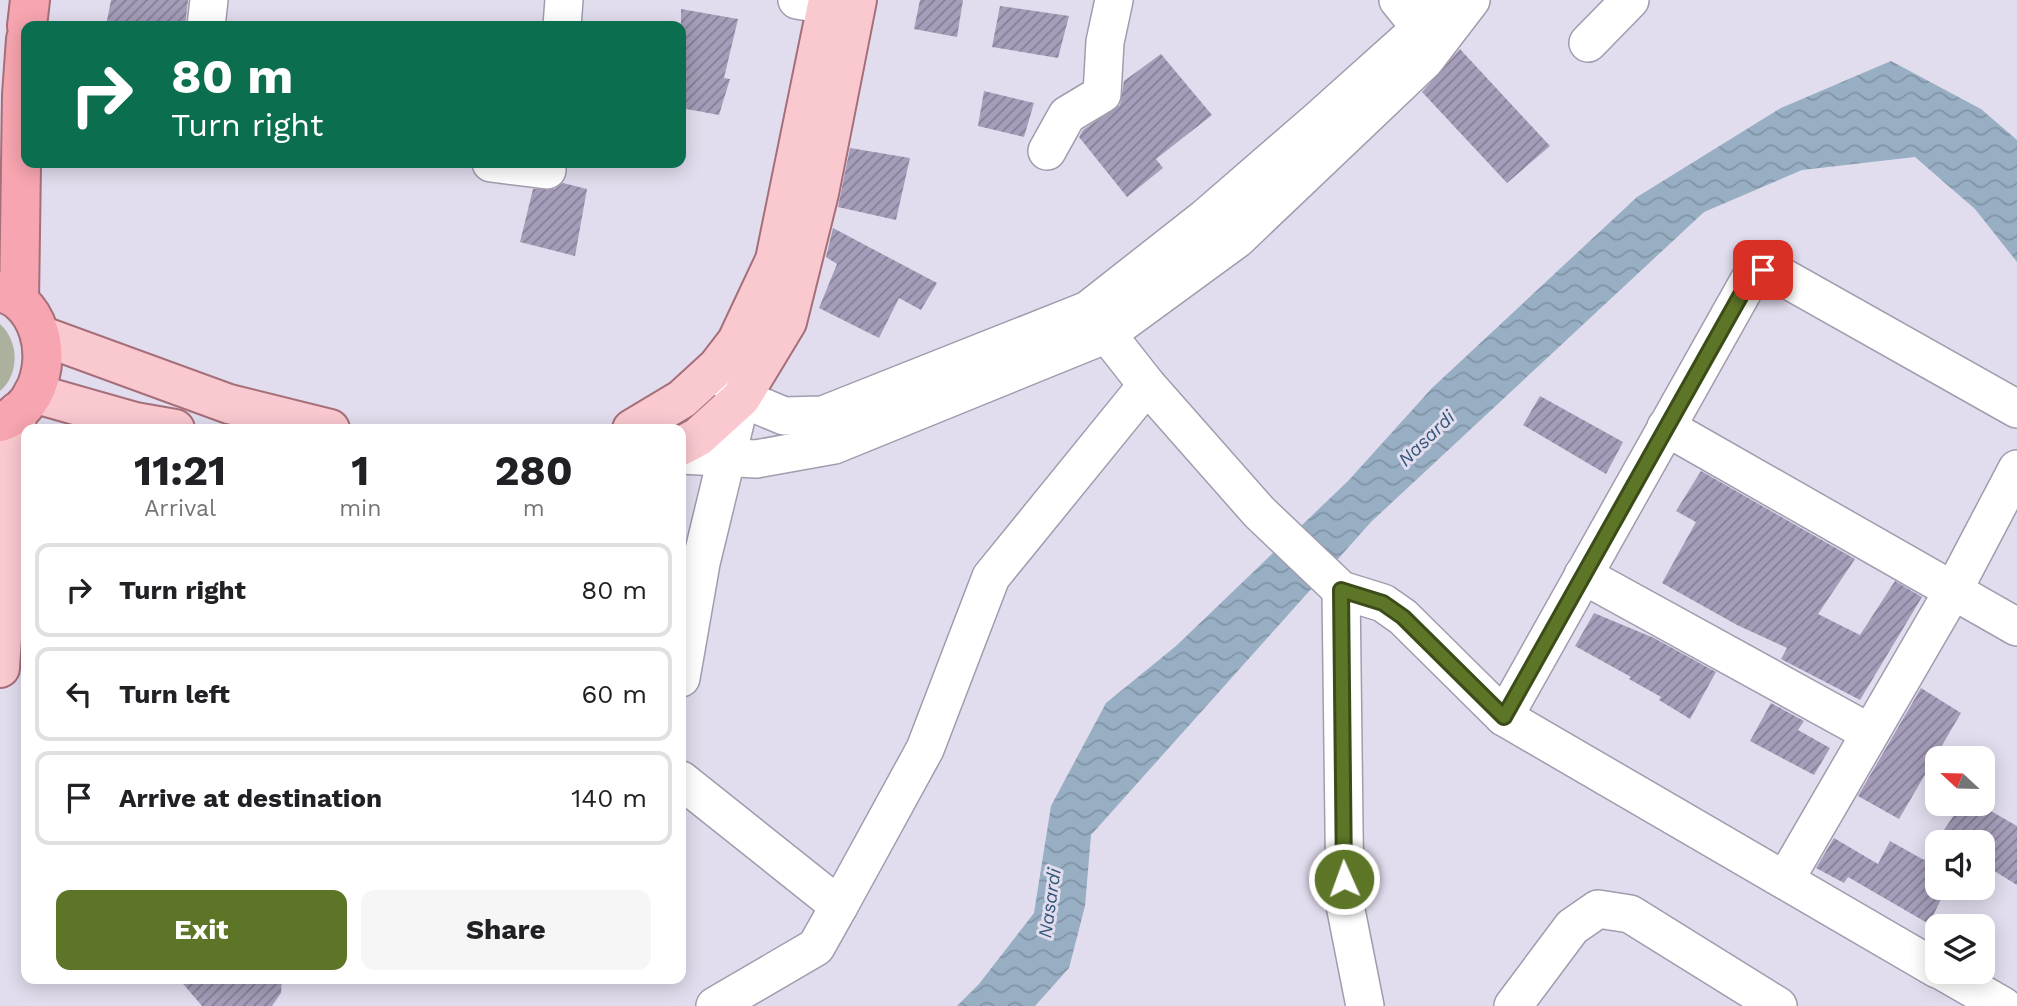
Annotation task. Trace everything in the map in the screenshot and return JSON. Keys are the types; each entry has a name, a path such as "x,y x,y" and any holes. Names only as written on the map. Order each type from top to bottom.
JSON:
{"highway":[{"path":"28,21 30,0"},
{"path":"17,409 43,359 40,335 10,296 21,112"}],"main road":[{"path":"640,424 682,399 717,367 737,341 775,260 827,1"},
{"path":"686,443 698,437 741,398 788,322 819,193 827,1"},
{"path":"40,335 229,404 310,424"},
{"path":"0,668 17,409 146,424"}],"street":[{"path":"207,21 209,0"},
{"path":"562,21 564,0"},
{"path":"1047,151 1067,115 1102,94 1105,42 1114,0"},
{"path":"686,455 756,459 834,445 1097,322 1205,218 1424,19 1471,0"},
{"path":"1588,43 1630,0"},
{"path":"531,168 547,168"},
{"path":"1504,717 1751,277 1763,270 1772,271 2017,409"},
{"path":"717,367 741,398 784,416 823,415 1097,322"},
{"path":"1097,322 1147,385 1259,512 1341,590 1383,603 1403,617 1504,717 1925,962"},
{"path":"715,1006 816,947 925,749 991,577 1147,385"},
{"path":"686,649 701,563 741,398"},
{"path":"1666,427 2017,627"},
{"path":"1785,880 1954,589 2017,469"},
{"path":"1583,575 1870,733"},
{"path":"1341,590 1345,905 1364,1006"},
{"path":"686,784 839,906"},
{"path":"1513,1006 1572,927 1585,915 1598,909 1630,914 1778,1006"},
{"path":"1965,984 2005,1006 2017,990"}],"green space":[{"path":"0,324 11,339 15,357 11,376 0,391"}],"water":[{"name":"Nasardi","path":"1891,61 1981,109 2017,140 2017,262 1975,209 1915,157 1802,170 1704,212 1371,522 1091,835 1085,906 1069,968 1035,1006 957,1006 979,984 1034,913 1051,806 1106,703 1176,646 1349,480 1432,388 1637,197 1781,108"}],"building":[{"path":"111,0 188,0 186,21 107,21"},
{"path":"920,0 963,0 957,37 914,29"},
{"path":"1000,6 1069,16 1058,58 992,47"},
{"path":"681,9 738,19 724,78 730,79 719,115 686,109 686,21 681,21"},
{"path":"1460,49 1550,146 1507,183 1422,92"},
{"path":"1161,54 1212,115 1156,159 1163,168 1127,197 1079,137 1083,130 1120,105 1124,81"},
{"path":"984,91 1034,103 1024,137 978,126"},
{"path":"850,148 910,158 896,220 838,207"},
{"path":"563,183 587,189 575,256 520,242 533,189 555,189"},
{"path":"833,228 937,283 921,310 899,298 879,338 819,308 837,264 826,257"},
{"path":"1540,396 1623,442 1606,474 1523,425"},
{"path":"1701,471 1855,559 1818,614 1860,635 1895,581 1922,597 1860,700 1781,659 1787,648 1737,625 1662,583 1696,522 1676,511"},
{"path":"1594,613 1654,638 1716,672 1690,719 1659,700 1661,697 1629,679 1631,677 1575,646"},
{"path":"1921,688 1961,713 1942,746 1925,746 1925,775 1899,819 1858,796"},
{"path":"1771,703 1804,721 1798,730 1830,748 1814,775 1750,741"},
{"path":"1995,813 2017,826 2017,885 1995,871 1995,830 1944,830 1953,816 1995,816"},
{"path":"1834,838 1878,864 1890,841 1924,860 1925,900 1941,900 1934,914 1925,914 1925,922 1848,877 1844,883 1816,868"},
{"path":"183,984 282,984 281,993 272,1006 202,1006"}],"route":[{"path":"1344,879 1341,590 1383,603 1403,617 1504,717 1751,277 1763,270"}]}
